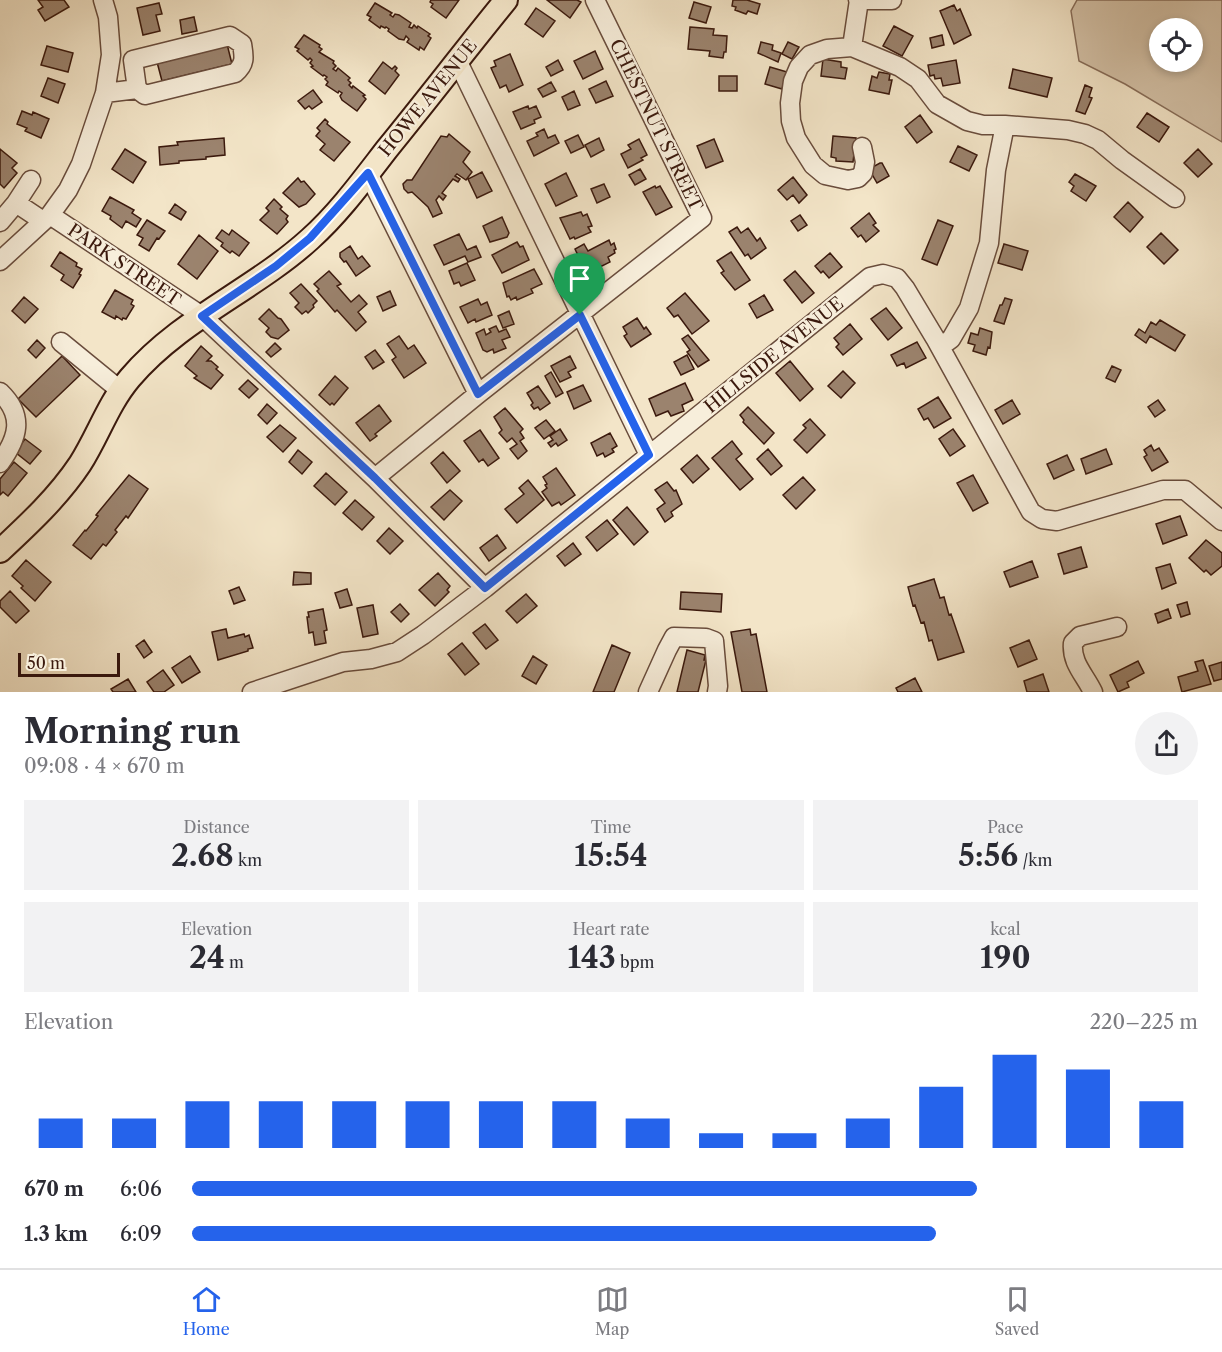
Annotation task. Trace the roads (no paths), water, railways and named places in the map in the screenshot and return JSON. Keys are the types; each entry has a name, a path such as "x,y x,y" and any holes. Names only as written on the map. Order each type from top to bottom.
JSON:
{"main road":[{"name":"HOWE AVENUE","path":"0,551 61,490 81,463 111,405 152,355 202,316 276,266 310,238 368,173 506,0"}],"street":[{"path":"0,261 46,218 68,190 81,164 105,93 111,55 108,17 103,0"},
{"name":"CHESTNUT STREET","path":"580,315 702,218 596,0"},
{"path":"852,48 859,0 892,0"},
{"path":"105,93 137,89 145,95 236,73 242,68 244,60 242,44 230,36 133,60 137,89"},
{"path":"862,147 865,162 863,174 858,178 848,180 825,175 813,165 796,138 791,121 790,103 793,81 798,67 810,55 827,49 852,48 900,67 918,80 937,104 951,113 983,125 1068,130 1085,134 1098,140 1175,198"},
{"path":"457,60 649,455"},
{"path":"940,347 951,339 969,308 989,243 996,170 1005,125"},
{"path":"368,173 478,394"},
{"path":"0,222 31,180"},
{"name":"PARK STREET","path":"16,203 46,218 202,316 375,478 485,588"},
{"name":"HILLSIDE AVENUE","path":"252,692 344,662 371,659 397,652 423,635 485,588 870,277 883,274 897,278 905,288 1031,512 1042,519 1057,521 1163,490 1185,490 1222,521"},
{"path":"375,478 580,315"},
{"path":"61,342 121,391"},
{"path":"0,392 12,404 16,427 10,449 0,464"},
{"path":"1093,692 1074,660 1073,643 1080,636 1118,627"},
{"path":"648,692 674,638 706,638 714,641 717,692"}]}
